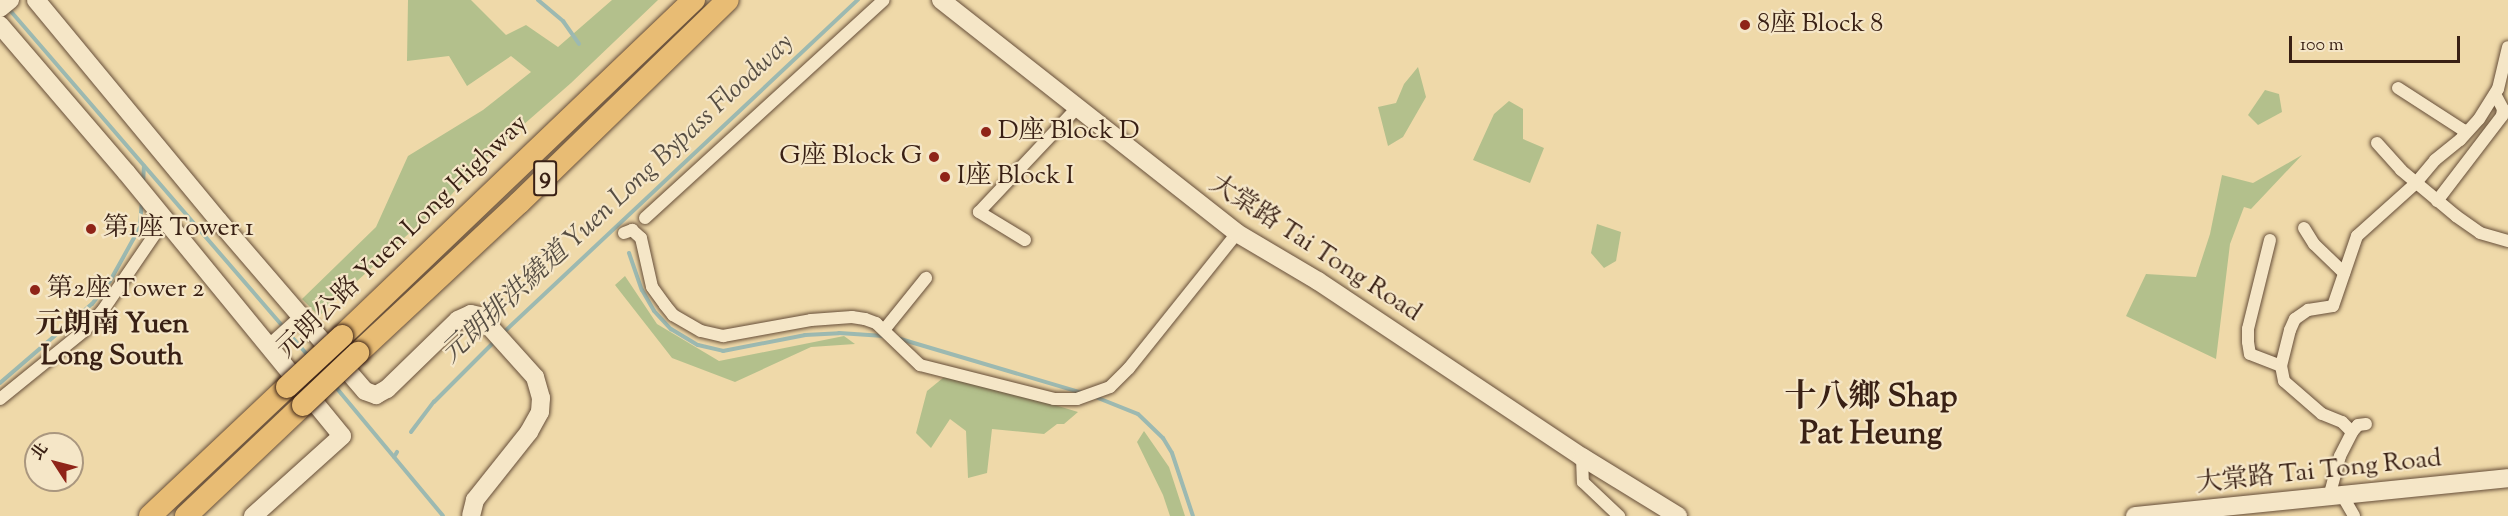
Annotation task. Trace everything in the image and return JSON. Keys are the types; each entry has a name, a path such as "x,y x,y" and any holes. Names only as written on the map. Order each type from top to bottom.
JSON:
{"highway":[{"name":"元朗公路 Yuen Long Highway","path":"150,516 694,0"},
{"name":"元朗公路 Yuen Long Highway","path":"186,516 519,203 728,0"}],"street":[{"path":"36,0 365,391 376,395 387,389 458,320 471,314 480,316 534,377 541,398 540,412 529,432 475,500 471,516"},
{"path":"645,218 884,0"},
{"name":"大棠路 Tai Tong Road","path":"941,0 1237,233 1318,281 1582,457 1678,516"},
{"path":"3,10 160,216 342,436 253,516"},
{"path":"2352,432 2342,422 2322,414 2313,403 2293,392 2284,381 2281,366 2295,319 2308,310 2333,306 2357,236 2415,184 2435,160 2479,119 2502,81 2508,47"},
{"path":"2398,88 2463,130 2464,135"},
{"path":"2437,201 2502,116 2503,109 2495,94"},
{"path":"1025,240 979,212 1077,108"},
{"path":"2377,143 2415,184 2437,201 2480,233 2508,241"},
{"path":"0,399 84,331 103,310 160,216"},
{"path":"2304,228 2314,244 2344,273"},
{"path":"624,233 632,230 641,238 646,250 652,286 665,305 673,315 701,331 723,336 811,321 852,317 880,327 920,365 1054,399 1077,399 1110,387 1129,368 1237,233"},
{"path":"2270,240 2248,329 2248,342 2250,354 2281,366"},
{"path":"880,327 926,278"},
{"path":"269,345 301,316"},
{"path":"2354,516 2336,496 2340,456 2358,424 2366,424"},
{"path":"1582,457 1583,482 1619,516"},
{"name":"大棠路 Tai Tong Road","path":"2135,516 2508,478"}],"green space":[{"path":"408,0 471,0 506,35 526,25 558,47 612,0 658,0 571,83 473,169 452,194 319,316 302,299 376,227 408,156 483,110 531,72 511,56 467,86 449,56 407,61"},
{"path":"1418,67 1426,97 1403,137 1388,146 1378,107 1396,103 1404,84"},
{"path":"2265,90 2279,94 2282,112 2258,125 2248,115"},
{"path":"1509,101 1523,109 1523,139 1544,148 1530,183 1473,160 1494,114"},
{"path":"2302,155 2251,209 2244,207 2230,244 2216,359 2126,316 2146,274 2196,277 2210,234 2222,175 2253,183"},
{"path":"1597,224 1621,232 1616,261 1604,268 1591,253"},
{"path":"625,276 657,324 719,361 844,336 855,344 811,347 735,382 672,358 615,285"},
{"path":"949,373 1078,412 1064,424 1057,424 1044,434 992,429 987,473 968,478 966,431 950,419 931,448 916,433 927,391"},
{"path":"1144,431 1169,467 1185,516 1170,516 1163,495 1137,442"}],"waterway":[{"path":"538,0 563,21 579,44"},
{"name":"元朗排洪繞道 Yuen Long Bypass Floodway","path":"503,333 858,0"},
{"path":"8,8 309,357"},
{"path":"143,184 144,166"},
{"path":"0,383 92,304 110,281 140,227 142,200"},
{"path":"629,253 642,290 654,311 671,329 698,345 723,351 805,335 839,333 884,336"},
{"path":"897,338 1083,393"},
{"name":"元朗排洪繞道 Yuen Long Bypass Floodway","path":"411,432 434,402 496,340"},
{"path":"334,385 443,516"},
{"path":"1093,396 1138,414 1163,438 1172,453 1193,516"},
{"name":"元朗排洪繞道 Yuen Long Bypass Floodway","path":"394,457 397,452"}],"place":[{"name":"8座 Block 8","path":"1745,25"},
{"name":"D座 Block D","path":"986,132"},
{"name":"G座 Block G","path":"934,157"},
{"name":"I座 Block I","path":"945,177"},
{"name":"第1座 Tower 1","path":"91,229"},
{"name":"第2座 Tower 2","path":"35,290"}],"district":[{"name":"元朗南 Yuen Long South","path":"112,341"},
{"name":"十八鄉 Shap Pat Heung","path":"1871,418"}]}
